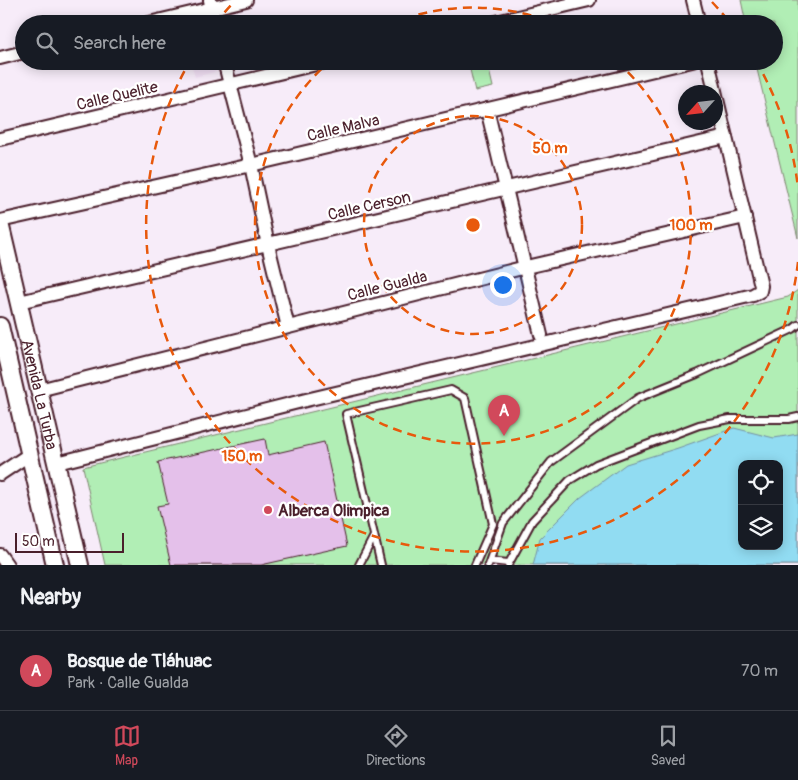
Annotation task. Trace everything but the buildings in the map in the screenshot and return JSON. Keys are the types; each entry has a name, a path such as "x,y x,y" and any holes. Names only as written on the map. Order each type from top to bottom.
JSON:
{"main road":[{"name":"Avenida La Turba","path":"0,222 80,565"},
{"name":"Avenida La Turba","path":"1,334 55,565"}],"street":[{"path":"175,15 211,4 246,0"},
{"path":"526,15 589,0"},
{"path":"693,0 697,15"},
{"path":"0,58 15,54"},
{"path":"226,70 251,165 288,327"},
{"name":"Calle Quelite","path":"0,140 292,70"},
{"name":"Calle Malva","path":"0,222 654,70"},
{"path":"57,463 306,400 753,295 760,291 761,286 710,70"},
{"path":"487,109 541,336"},
{"name":"Calle Cerson","path":"19,302 726,138"},
{"name":"Calle Gualda","path":"39,390 526,267 745,217"},
{"path":"0,474 30,454"},
{"path":"0,555 7,565"}],"lane":[{"path":"798,325 698,374 638,398 551,462 503,523 489,563 508,564 532,521 570,480 596,464 699,425 730,419 798,418"},
{"path":"381,565 346,414 451,390 465,398 493,524 475,565"},
{"path":"359,565 374,536"}],"shaded area":[{"path":"193,70 223,70 195,77"}],"green space":[{"path":"741,0 798,0 798,238 757,70 783,70 783,15 744,15"},
{"path":"470,70 489,70 493,87 475,91"},
{"path":"798,290 798,565 105,565 83,467 788,297"}],"water":[{"path":"734,428 774,438 798,434 798,565 533,565 540,538 580,498 626,464"}],"place":[{"name":"Bosque de Tláhuac","path":"504,436"},
{"name":"Alberca Olimpica","path":"268,510"}]}
